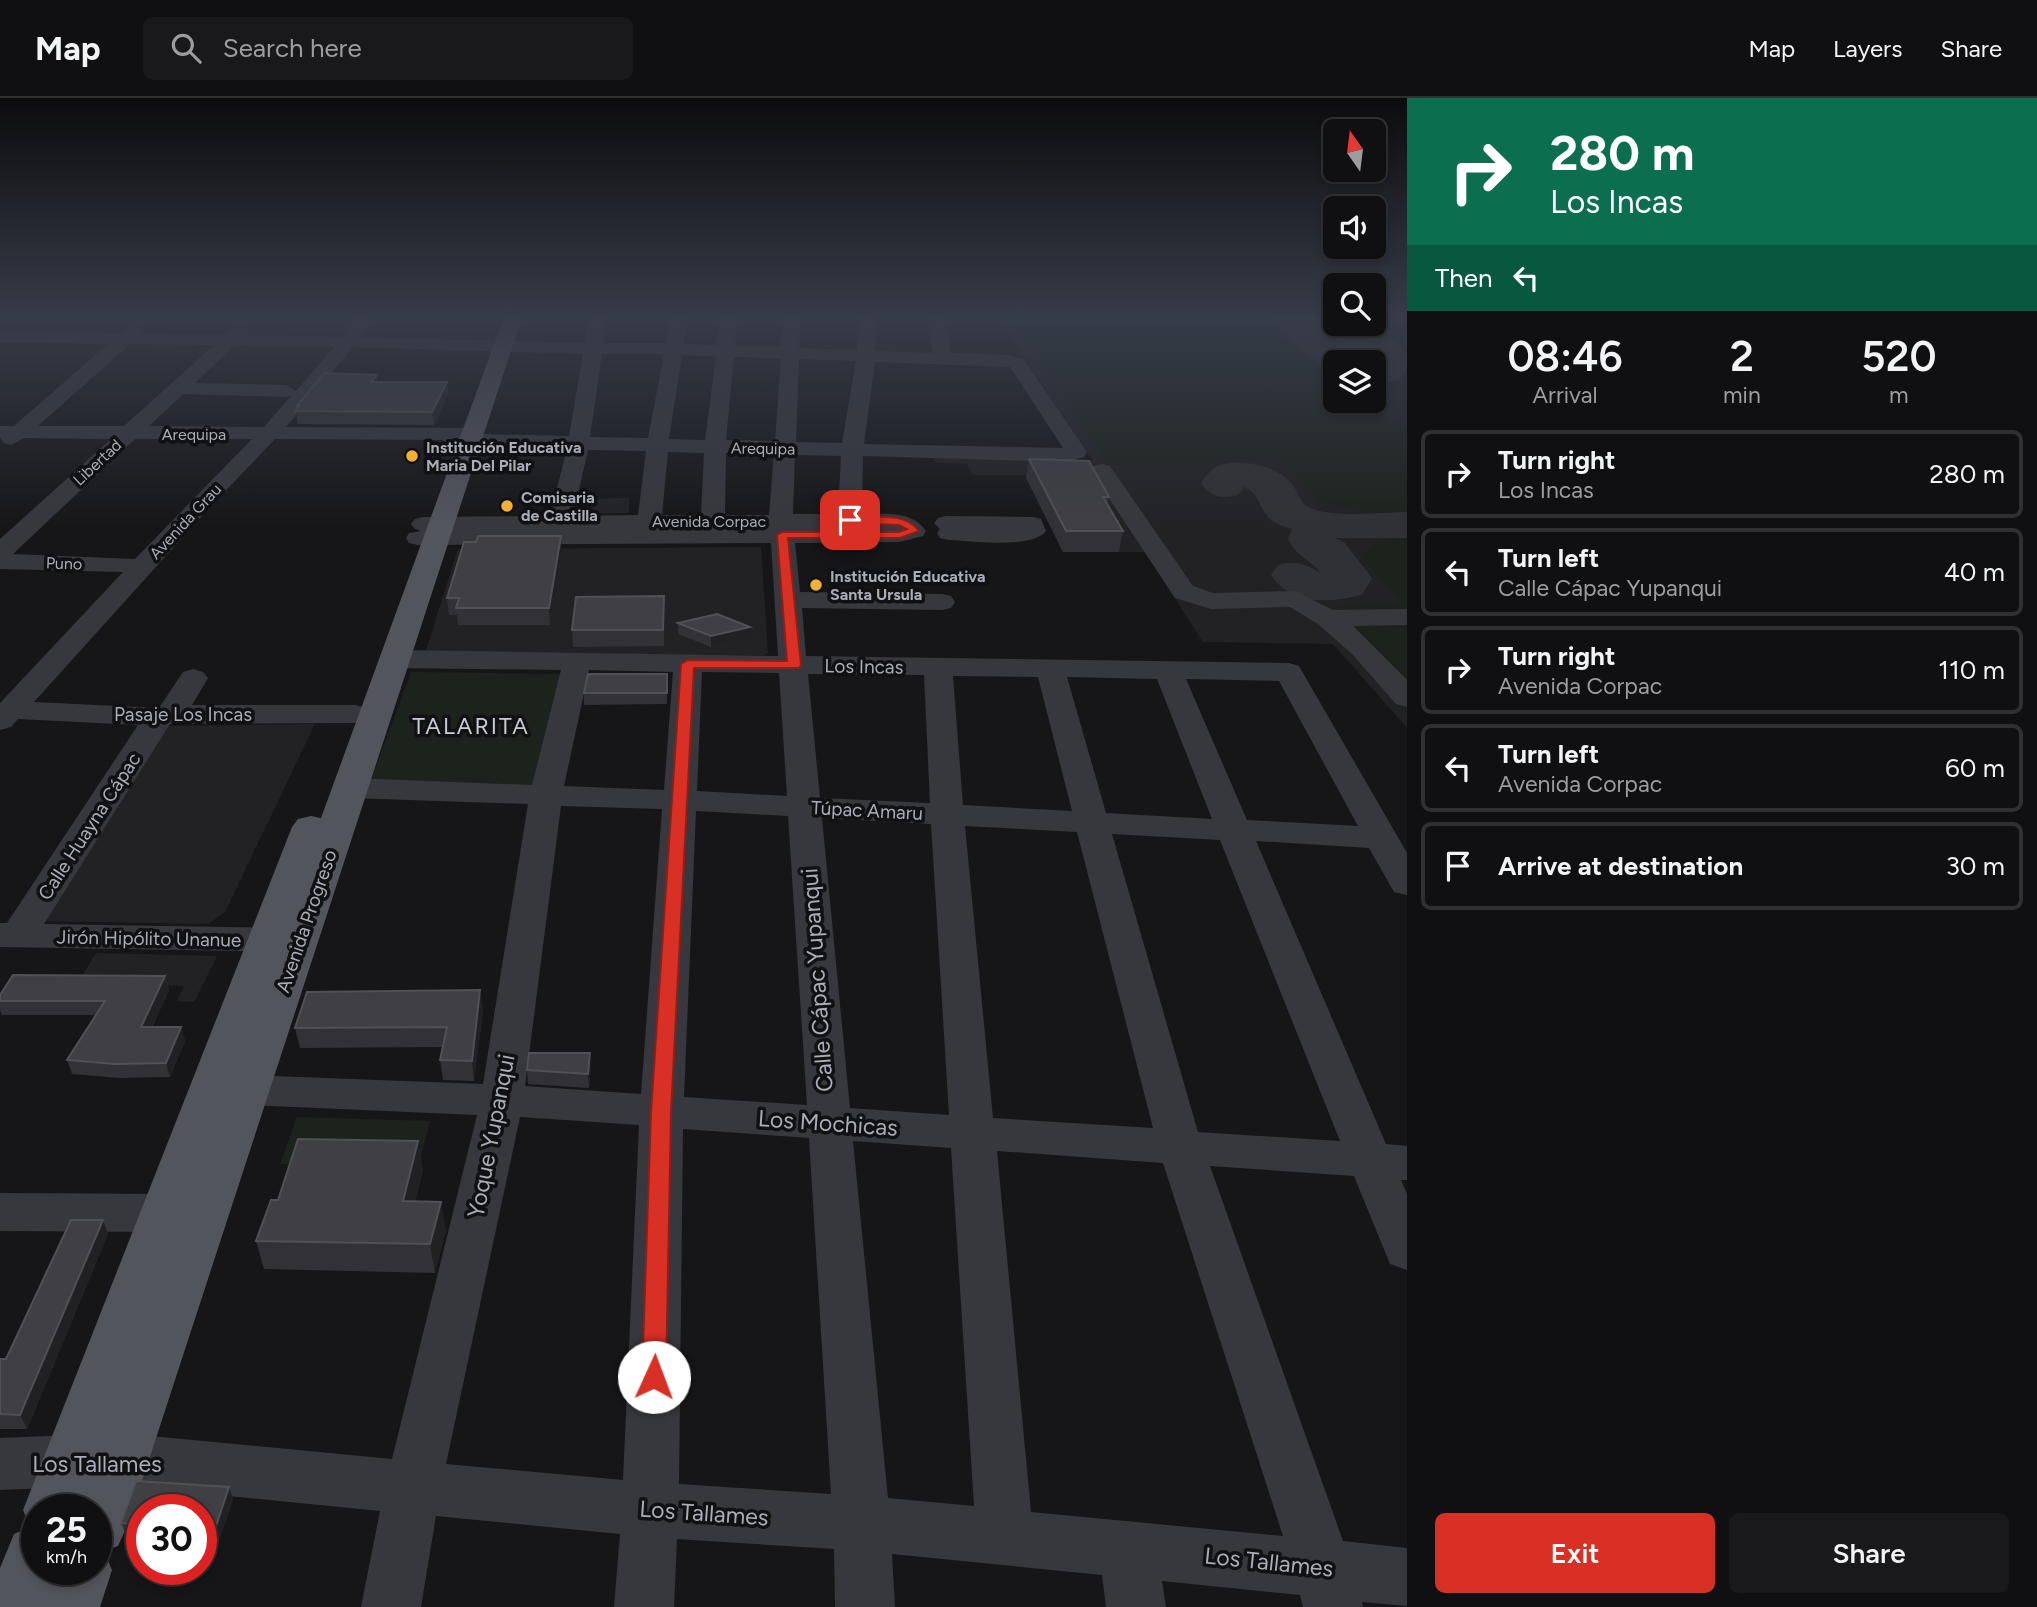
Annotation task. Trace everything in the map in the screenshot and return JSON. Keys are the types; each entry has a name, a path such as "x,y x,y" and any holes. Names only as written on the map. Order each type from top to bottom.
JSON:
{"main road":[{"name":"Avenida Progreso","path":"82,1477 248,1090 284,941 355,713 429,531 481,387"},
{"name":"Avenida Progreso","path":"87,1494 82,1477 166,1213 351,788 397,659 429,531"},
{"path":"18,1607 26,1585"},
{"path":"66,1607 74,1585"}],"street":[{"path":"0,448 10,432 65,387"},
{"name":"Avenida Grau","path":"4,708 128,565 259,434 290,387"},
{"name":"Avenida Grau","path":"4,708 203,501 301,387"},
{"path":"560,522 579,442 587,387"},
{"path":"648,528 658,444 669,387"},
{"path":"713,521 715,447 721,387"},
{"name":"Calle Cápac Yupanqui","path":"788,387 782,528 862,1523 865,1607"},
{"path":"850,520 852,450 861,387"},
{"name":"Arequipa","path":"10,432 463,437 786,449 1073,454 1076,452 1032,387"},
{"path":"177,388 286,391"},
{"name":"Libertad","path":"0,552 177,388"},
{"path":"1102,471 1184,592 1211,601 1295,599 1328,618 1362,648 1407,698"},
{"name":"Avenida Corpac","path":"429,531 560,522 648,528 713,521 782,528 850,520 933,529"},
{"name":"Avenida Corpac","path":"429,531 648,528 933,529"},
{"path":"933,529 962,544 1042,545 1045,542 1034,531"},
{"name":"Puno","path":"0,561 128,565"},
{"path":"788,600 943,602"},
{"path":"1328,618 1407,617"},
{"name":"Los Incas","path":"397,659 1289,673 1382,838"},
{"name":"Yoque Yupanqui","path":"391,1607 413,1488 502,1100 546,794 577,662"},
{"path":"643,1607 650,1510 661,1112 688,664"},
{"path":"938,667 947,814 1005,1536"},
{"path":"1050,669 1181,1149 1328,1587"},
{"path":"1168,671 1236,830 1388,1162 1407,1250"},
{"name":"Calle Huayna Cápac","path":"9,935 193,678"},
{"name":"Pasaje Los Incas","path":"4,708 166,715 355,713"},
{"name":"Túpac Amaru","path":"351,788 678,800 1382,838"},
{"path":"1382,838 1407,884"},
{"name":"Jirón Hipólito Unanue","path":"9,935 284,941"},
{"name":"Los Mochicas","path":"248,1090 502,1100 1388,1162"},
{"path":"0,1212 166,1213"},
{"name":"Los Tallames","path":"0,1464 82,1477 413,1488 650,1510 862,1523 1005,1536 1128,1548 1328,1587 1407,1577"},
{"path":"1128,1548 1136,1607"}],"shaded area":[{"path":"1044,387 1323,387 1323,413 1386,413 1386,387 1407,387 1407,728 1333,644 1203,642 1145,552 1063,552 1027,478 1034,478 1031,475 973,475 967,464 936,463 934,456 1092,460"},
{"path":"1056,387 1323,387 1323,413 1384,413 1407,432 1407,513 1364,513 1317,500 1277,460 1109,465"},
{"path":"629,498 629,513 566,514 568,499"},
{"path":"1407,537 1407,612 1363,612 1335,606 1405,605 1360,556 1375,543"},
{"path":"761,547 768,653 764,655 424,656 458,549"},
{"path":"1407,624 1407,715 1346,648 1355,629 1361,625"},
{"path":"411,672 566,674 534,787 371,780"},
{"path":"315,724 225,912 208,924 34,921 158,726"},
{"path":"96,953 217,956 194,1002 177,1001 184,986 78,983"},
{"path":"297,1117 430,1121 418,1167 280,1164"}],"building":[{"path":"312,387 444,387 432,412 296,411"},
{"path":"1029,459 1089,461 1109,497 1103,497 1123,531 1066,531"},
{"path":"478,536 561,536 549,608 456,608 459,598 447,598 464,542 476,542"},
{"path":"664,596 663,630 572,630 576,597"},
{"path":"717,614 750,627 711,636 678,623"},
{"path":"588,674 667,674 667,693 584,693"},
{"path":"13,975 165,976 141,1027 181,1027 166,1063 115,1064 67,1060 105,1001 0,1001 0,995"},
{"path":"480,990 472,1061 440,1060 447,1027 295,1028 307,992"},
{"path":"529,1053 590,1053 588,1074 527,1070"},
{"path":"298,1139 418,1141 403,1201 441,1202 430,1244 256,1241 271,1200 278,1200"},
{"path":"71,1220 103,1220 20,1415 0,1414 0,1359 6,1359"},
{"path":"136,1481 229,1487 217,1523 217,1494 131,1494"},
{"path":"126,1509 126,1523 121,1523"}],"taxiway":[{"path":"1224,486 1221,483 1228,475 1249,476 1265,481 1277,493 1286,511 1314,522 1345,526 1407,525"},
{"path":"1294,575 1311,586 1345,585 1349,578 1328,552 1313,545 1310,538 1313,531 1326,526"}],"place":[{"name":"Institución Educativa Maria Del Pilar","path":"412,456"},
{"name":"Comisaria de Castilla","path":"507,506"},
{"name":"Institución Educativa Santa Ursula","path":"816,585"}],"district":[{"name":"TALARITA","path":"471,726"}],"route":[{"path":"654,1377 661,1112 688,664 794,665 782,535 900,535 914,531 901,522 850,520"}]}
